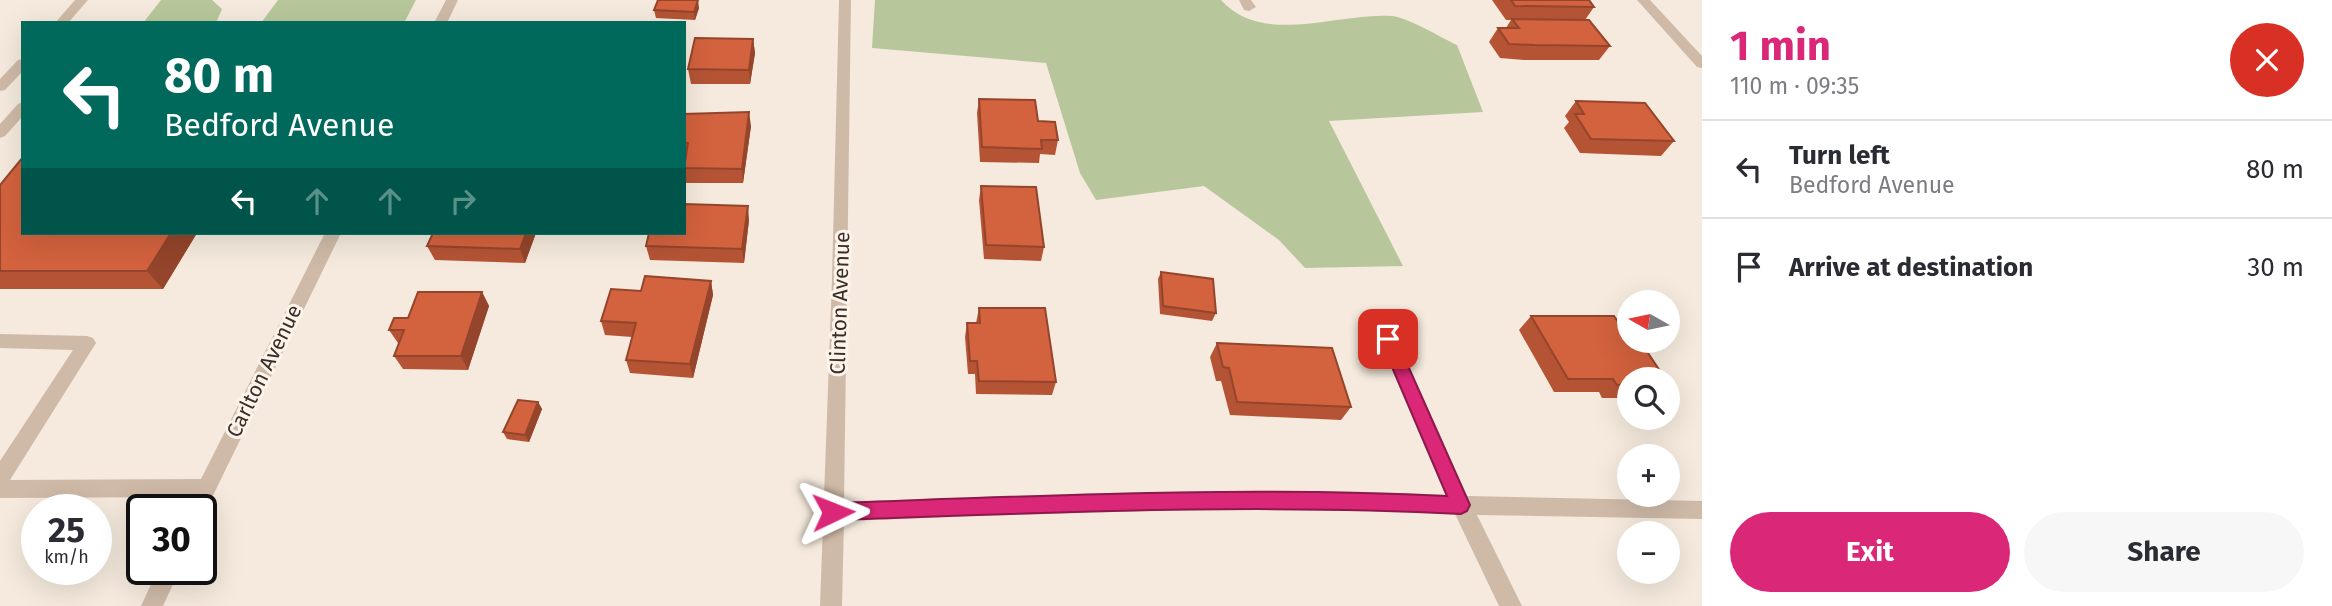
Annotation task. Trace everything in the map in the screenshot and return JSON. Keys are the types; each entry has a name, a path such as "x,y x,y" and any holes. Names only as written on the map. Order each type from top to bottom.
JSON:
{"street":[{"path":"63,21 82,0"},
{"path":"441,21 452,0"},
{"name":"Clinton Avenue","path":"831,606 841,279 845,0"},
{"path":"1643,0 1702,64"},
{"path":"0,87 21,65"},
{"path":"0,97 21,97"},
{"path":"0,133 21,109"},
{"name":"Carlton Avenue","path":"203,494 332,235"},
{"path":"1388,339 1461,505 1511,606"},
{"path":"0,341 87,343 0,478"},
{"path":"0,489 206,488"},
{"path":"833,512 1196,499 1341,499 1461,505 1702,510"},
{"path":"152,606 162,585"}],"green space":[{"path":"161,0 212,0 222,9 217,21 145,21"},
{"path":"278,0 416,0 405,21 262,21"},
{"path":"875,0 1221,0 1238,14 1258,22 1279,25 1371,16 1399,17 1457,45 1483,112 1329,121 1403,266 1305,268 1279,240 1204,186 1096,200 1080,173 1046,63 872,48"}],"building":[{"path":"658,0 698,0 694,12 654,10"},
{"path":"1511,0 1589,0 1594,7 1515,6"},
{"path":"1512,19 1589,20 1610,46 1509,44 1498,28 1519,28"},
{"path":"695,38 753,39 749,70 688,69"},
{"path":"979,99 1035,100 1038,121 1055,122 1058,140 1041,140 1042,149 982,147"},
{"path":"1576,101 1645,103 1674,141 1591,139 1575,114 1584,114"},
{"path":"749,112 742,169 686,168 686,114"},
{"path":"21,159 21,235 170,235 147,271 0,271 0,185"},
{"path":"981,186 1036,187 1044,247 986,245"},
{"path":"686,204 748,206 742,249 646,246 649,235 686,235"},
{"path":"432,235 525,235 520,249 427,246"},
{"path":"1161,272 1213,279 1216,313 1163,306"},
{"path":"645,276 711,281 690,364 626,360 636,323 601,321 611,289 641,291"},
{"path":"418,292 482,292 461,356 394,356 404,330 389,330 394,318 408,318"},
{"path":"979,308 1045,308 1056,382 979,381 977,361 970,361 967,323 980,323"},
{"path":"1531,316 1614,316 1617,320 1617,354 1649,354 1657,367 1617,367 1617,385 1613,379 1568,379"},
{"path":"1217,343 1332,348 1351,407 1237,402 1229,368 1223,367"},
{"path":"518,400 538,402 525,435 503,432"}],"route":[{"path":"833,512 1196,499 1341,499 1461,505 1388,339"}]}
